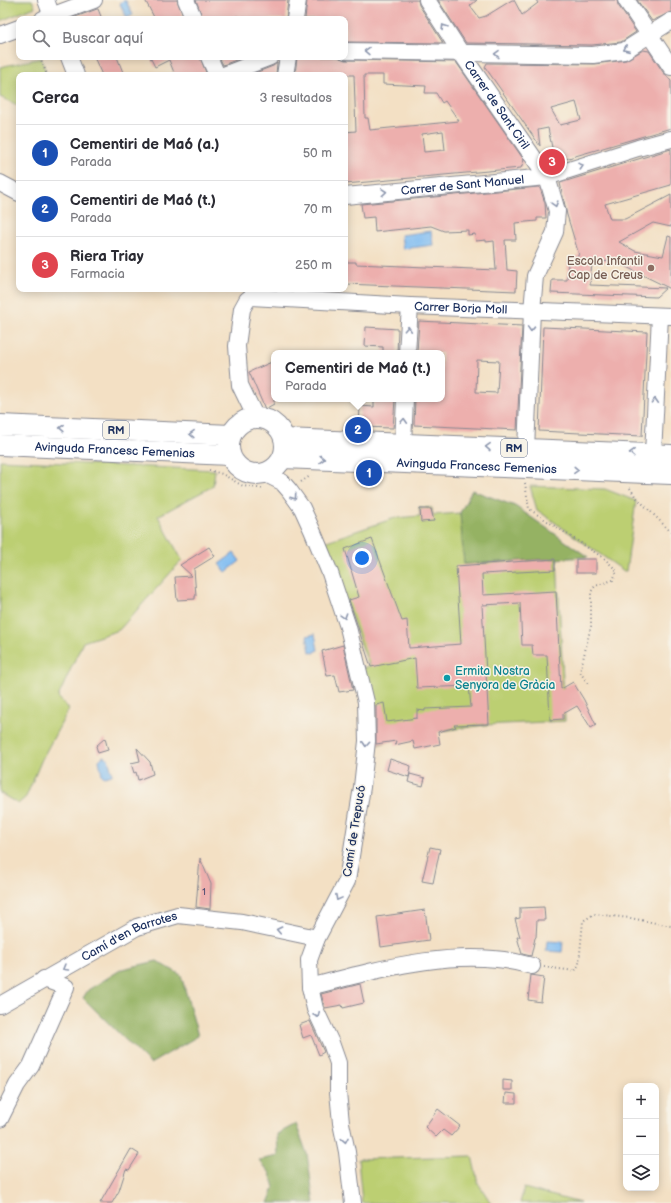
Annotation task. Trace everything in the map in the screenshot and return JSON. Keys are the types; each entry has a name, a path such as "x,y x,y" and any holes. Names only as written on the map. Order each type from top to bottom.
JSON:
{"main road":[{"path":"256,418 264,418 277,426 282,432 284,449 278,465 272,470 266,482 256,474 240,468 230,455 229,445 231,435 237,426 246,420 256,418"},
{"name":"Avinguda Francesc Femenias","path":"0,425 231,435"},
{"name":"Avinguda Francesc Femenias","path":"284,449 403,444 671,474"},
{"name":"Avinguda Francesc Femenias","path":"0,445 230,455"},
{"name":"Avinguda Francesc Femenias","path":"284,449 525,458 662,455"}],"street":[{"path":"46,0 50,16"},
{"path":"55,16 94,0"},
{"path":"186,0 193,16"},
{"path":"295,16 298,0"},
{"name":"Carrer de Sant Ciril","path":"427,0 461,53 547,177 557,211 555,232 534,276 525,458"},
{"path":"626,0 671,67"},
{"path":"348,51 594,55 624,51 671,21"},
{"path":"0,35 16,29"},
{"path":"70,60 75,72"},
{"path":"211,60 216,72"},
{"path":"232,72 262,60"},
{"path":"286,72 288,60"},
{"name":"Carrer de Sant Manuel","path":"348,196 547,177 671,139"},
{"path":"0,183 16,191"},
{"path":"255,293 247,300 242,309 237,346 240,385 256,418"},
{"name":"Carrer Borja Moll","path":"255,293 410,306 665,316"},
{"path":"407,350 410,306"},
{"path":"662,455 665,316"},
{"path":"403,444 405,402"},
{"name":"Camí de Trepucó","path":"266,482 282,482 290,490 302,508 330,573 348,627 366,702 367,741 362,787 347,880 317,938 310,960 310,987 314,1009 331,1043 338,1063 338,1092 341,1123 347,1152 353,1203"},
{"name":"Camí d'en Barrotes","path":"0,1005 137,927 178,915 242,922 317,938"},
{"path":"310,987 411,963 465,958 513,960 532,966"},
{"path":"0,1119 18,1085 31,1066 66,987 44,979"}],"path":[{"path":"41,60 46,72"},
{"path":"525,458 529,509 605,559 617,571 613,580 595,586 591,592 591,626 580,672 588,684"},
{"path":"206,470 222,474 243,486 266,482"},
{"path":"290,490 313,475"},
{"path":"628,485 635,496 671,532"},
{"path":"630,488 637,488"},
{"path":"532,966 574,971 578,964 583,921 594,914 630,918 671,926"}],"green space":[{"path":"0,0 32,0 35,7 0,21"},
{"path":"32,60 42,60 46,72 16,72 16,105 0,97 0,67"},
{"path":"0,460 215,470 213,486 158,516 182,560 119,630 83,642 58,697 69,709 42,759 26,797 18,804 0,793"},
{"path":"530,486 605,489 636,501 626,571 537,510"},
{"path":"472,490 515,506 588,557 464,564 460,513"},
{"path":"419,507 432,508 433,515 460,513 464,564 557,558 565,721 485,725 412,735 377,745 362,668 369,666 324,542 395,518 420,516"},
{"path":"157,961 181,975 198,1036 150,1064 83,998 88,990 122,969"},
{"path":"296,1124 307,1154 314,1203 268,1203 274,1188 270,1173 259,1160 278,1156 277,1134"},
{"path":"472,1156 478,1183 491,1203 362,1203 358,1159"},
{"path":"524,1188 580,1203 520,1203"}],"water":[{"path":"123,1 126,1 133,15 126,16 120,4"},
{"path":"431,231 433,245 403,249 401,235"},
{"path":"234,553 240,561 226,572 219,564"},
{"path":"315,634 318,650 314,653 310,652 307,636"},
{"path":"103,756 108,758 112,774 104,777 102,775 99,760"},
{"path":"547,941 563,942 562,952 546,951"}],"building":[{"path":"145,0 177,0 183,16 153,16"},
{"path":"196,0 288,0 286,16 202,16"},
{"path":"307,0 418,0 419,5 443,43 348,42 348,16 305,16"},
{"path":"438,0 477,0 470,6 479,18 486,16 512,0 514,0 522,15 538,3 536,0 617,0 618,5 636,32 621,42 592,45 466,43"},
{"path":"637,0 671,0 671,12 652,21"},
{"path":"97,9 101,16 78,16"},
{"path":"643,50 649,51 671,81 671,128 555,162 548,128 538,130 540,146 485,67 487,63 594,64 626,60","holes":["576,102 581,120 560,125 551,109"]},
{"path":"95,60 118,60 123,72 101,72"},
{"path":"152,60 169,60 155,67"},
{"path":"169,60 201,60 206,72 174,72"},
{"path":"220,60 236,60 223,65"},
{"path":"297,60 456,62 524,160 521,168 348,184 348,132 356,131 354,75 348,75 348,72 295,72","holes":["364,75 383,75 383,84 426,86 425,93 436,93 442,103 445,101 459,121 370,130 368,118 365,118","443,131 445,150 424,152 422,134"]},
{"path":"277,63 276,72 258,72"},
{"path":"671,149 671,185 605,204 610,219 625,219 671,195 671,227 653,223 619,242 635,251 663,256 668,236 671,237 671,289 614,261 592,262 590,285 666,288 656,297 551,293 552,280 567,280 568,261 579,255 567,215 560,183"},
{"path":"538,187 540,188 545,203 546,218 537,218 537,221 515,223 516,240 505,240 507,270 517,271 516,291 348,284 348,262 356,262 356,264 496,270 494,241 476,241 475,234 468,235 468,230 444,231 431,226 375,232 374,217 363,218 361,204"},
{"path":"419,321 522,326 517,430 414,425 415,402 445,402 445,350 417,350","holes":["477,360 499,361 497,393 476,392"]},
{"path":"366,327 398,329 397,350 383,350 383,347 365,346"},
{"path":"543,327 647,332 642,436 539,431"},
{"path":"271,362 271,402 274,402 274,404 265,409 249,372"},
{"path":"374,402 395,402 393,428 359,427 360,406 374,407"},
{"path":"420,509 431,509 434,521 421,522"},
{"path":"372,539 402,621 407,620 409,648 461,644 456,566 555,559 555,570 482,574 483,595 556,591 561,689 573,682 584,700 596,725 591,728 577,706 563,714 563,719 550,720 547,655 533,655 532,645 522,645 520,603 482,605 489,724 454,725 456,727 438,732 440,744 415,749 413,741 395,745 396,741 376,744 376,705 384,703 387,722 417,718 417,710 425,711 425,709 471,707 469,686 417,688 415,658 371,667 349,600 359,597 345,549"},
{"path":"209,547 215,556 194,569 195,599 177,600 175,577 192,576 180,565"},
{"path":"576,559 596,559 596,573 576,573"},
{"path":"343,645 353,690 339,692 335,675 327,676 322,651"},
{"path":"105,738 108,750 98,753 96,746"},
{"path":"137,748 150,762 153,774 138,780 131,763 140,761"},
{"path":"390,759 411,766 409,777 387,770"},
{"path":"410,774 425,778 423,786 408,782"},
{"path":"430,847 440,849 433,883 422,881"},
{"path":"200,858 211,884 210,909 196,907"},
{"path":"544,907 545,920 537,920 536,937 531,956 522,954 517,937 520,937 515,919 520,918 520,908"},
{"path":"425,910 429,940 381,947 377,917"},
{"path":"531,975 544,977 541,1002 528,1000"},
{"path":"360,984 364,1003 343,1008 342,1005 325,1008 321,994"},
{"path":"310,1021 324,1052 319,1055 311,1035 303,1038 299,1025"},
{"path":"503,1080 512,1081 512,1090 503,1090"},
{"path":"506,1093 516,1094 516,1103 505,1103"},
{"path":"438,1109 460,1126 451,1136 443,1130 436,1137 425,1127"},
{"path":"131,1149 139,1154 129,1170 126,1169 119,1191 112,1203 100,1203"}],"place":[{"name":"Riera Triay","path":"552,162"},
{"name":"Escola Infantil Cap de Creus","path":"651,268"},
{"name":"Cementiri de Maó (t.)","path":"358,430"},
{"name":"Cementiri de Maó (a.)","path":"369,473"},
{"name":"Ermita Nostra Senyora de Gràcia","path":"447,678"}]}
